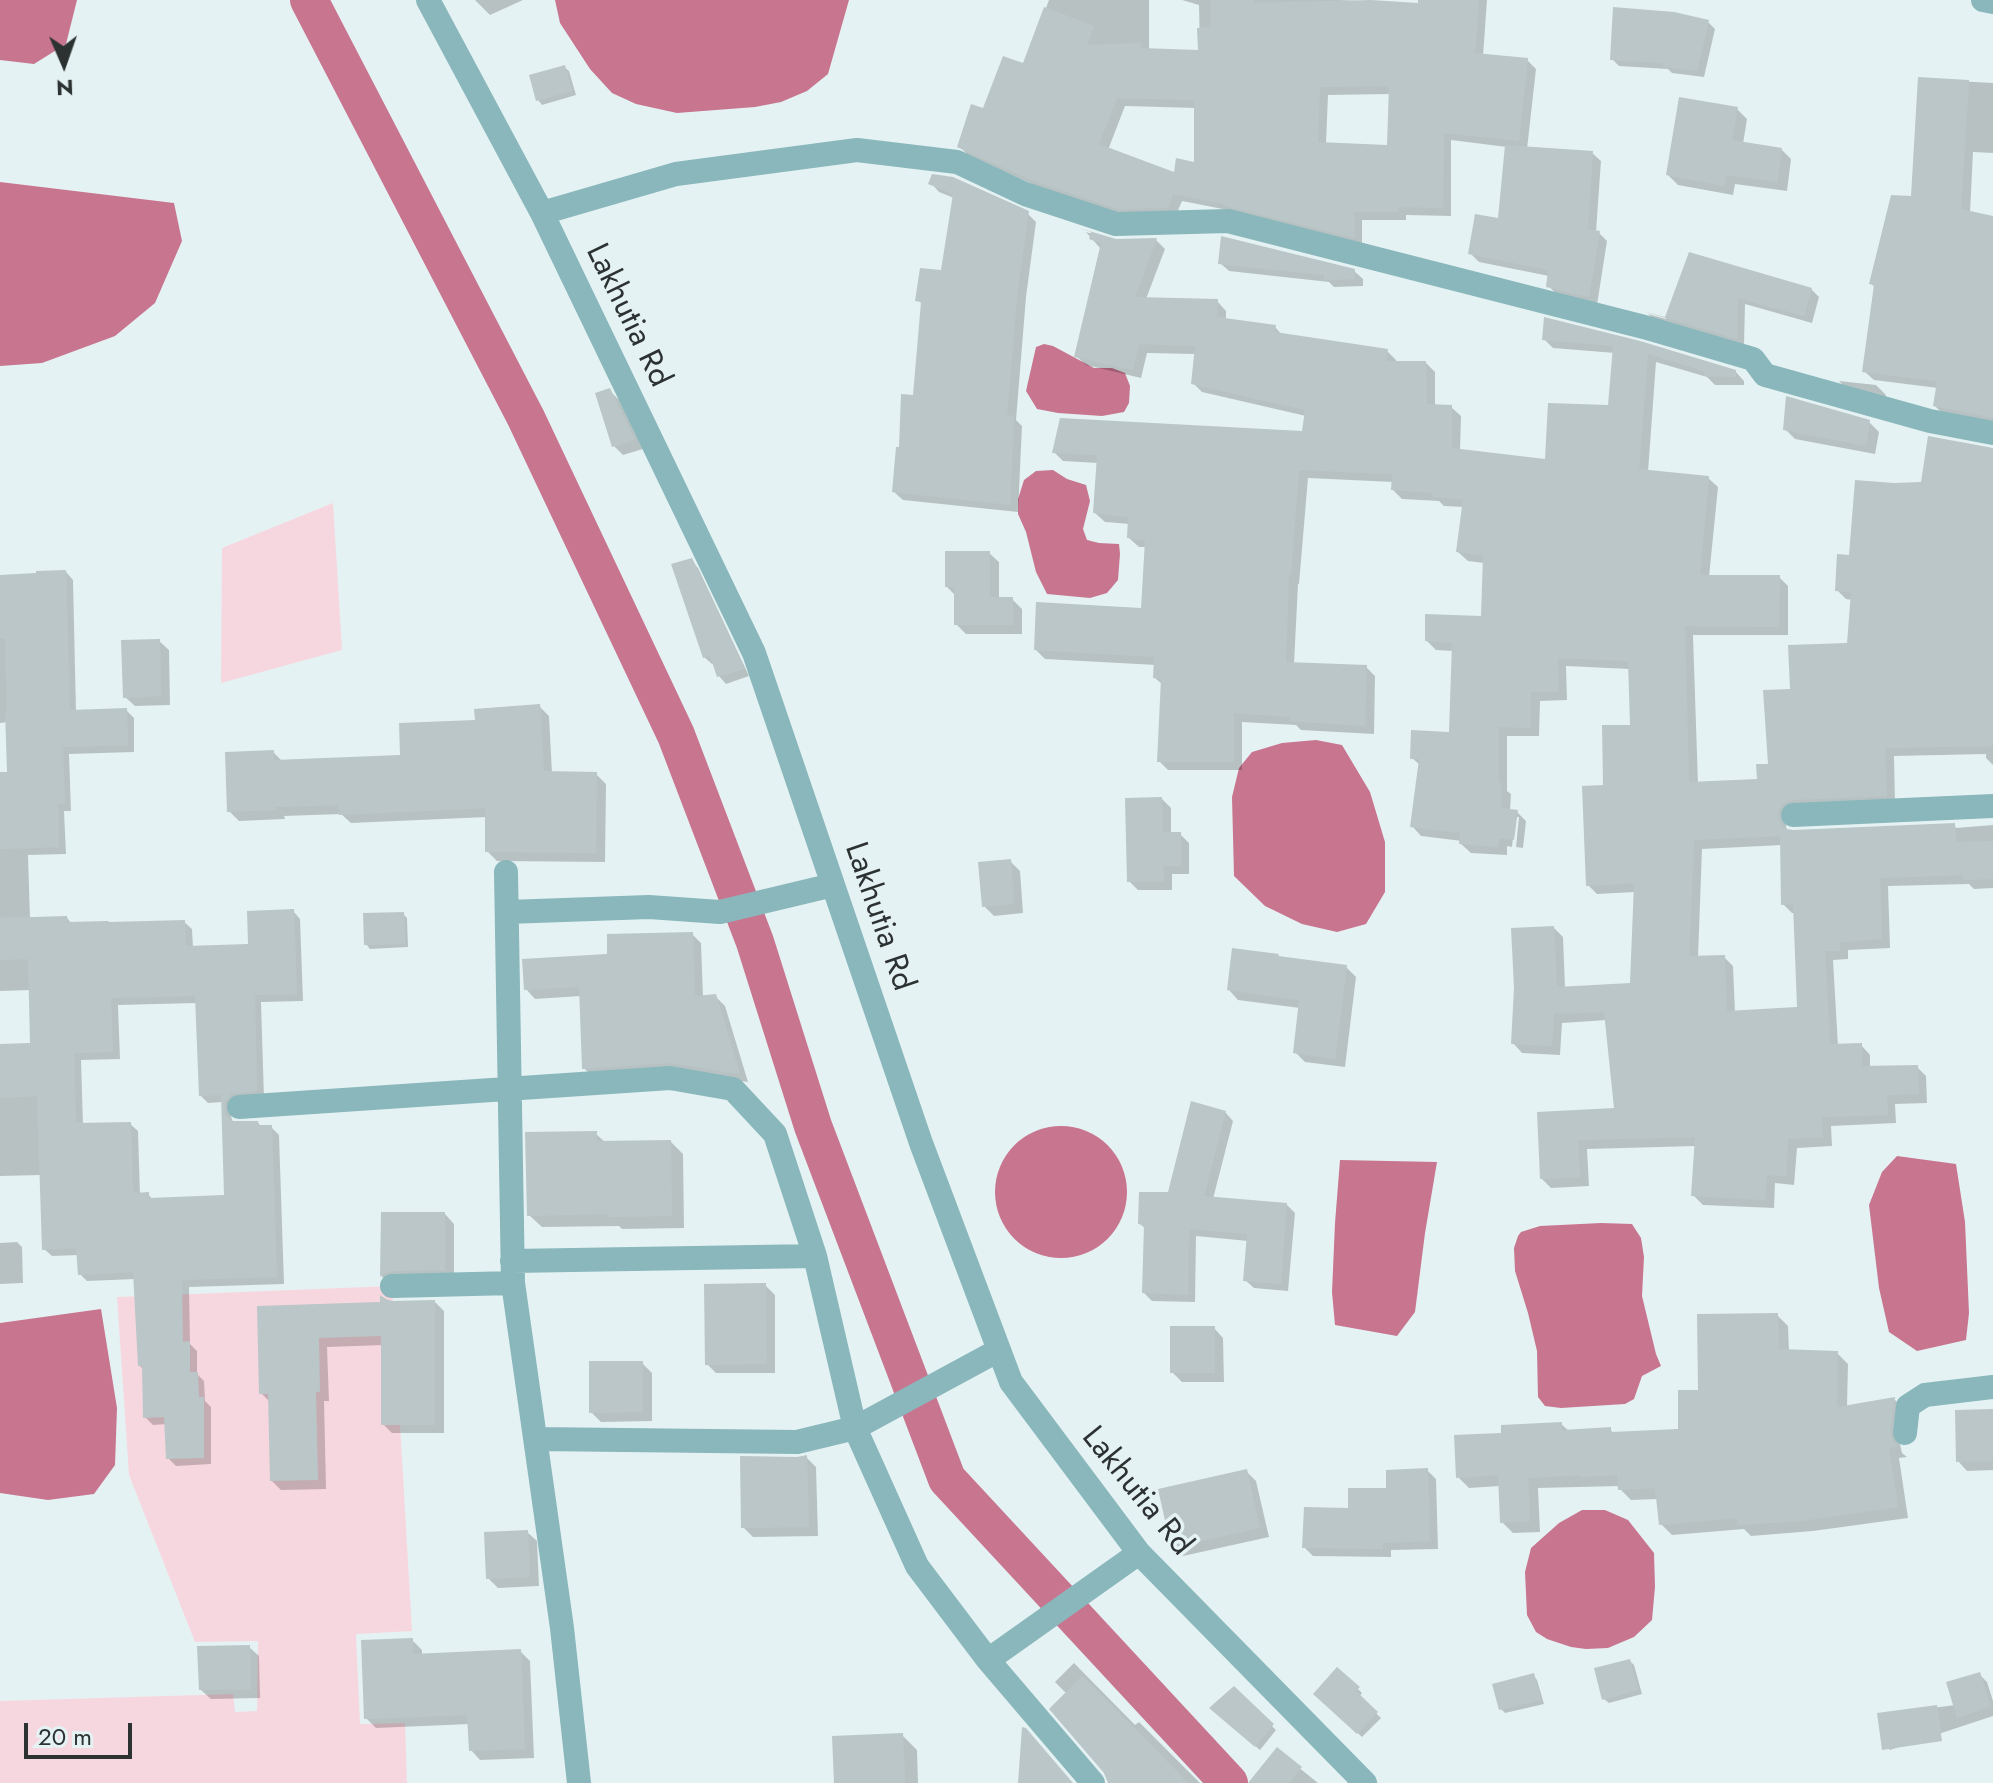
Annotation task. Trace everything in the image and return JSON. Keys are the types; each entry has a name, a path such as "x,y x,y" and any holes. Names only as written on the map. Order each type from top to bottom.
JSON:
{"street":[{"name":"Lakhutia Rd","path":"428,0 542,213 754,653 921,1143 1011,1382 1139,1553 1365,1783"},
{"path":"1983,0 1993,2"},
{"path":"542,213 676,174 857,150 957,162 1025,194 1116,224 1228,221 1644,327 1753,359 1765,375 1930,421 1993,433"},
{"path":"1793,815 1993,806"},
{"path":"506,872 512,1272 562,1628 579,1783"},
{"path":"507,912 649,907 720,912 833,885"},
{"path":"239,1107 670,1078 733,1089 775,1134 815,1256 855,1428 917,1566 988,1660 1093,1783"},
{"path":"392,1286 512,1272 815,1256"},
{"path":"536,1439 797,1442 855,1428 999,1350"},
{"path":"1905,1433 1908,1406 1925,1395 1993,1387"},
{"path":"988,1660 1139,1553"}],"shaded area":[{"path":"0,0 77,0 66,44 34,64 0,60"},
{"path":"555,0 849,0 828,74 807,91 781,102 755,107 677,113 636,104 612,93 590,69 560,23"},
{"path":"0,182 174,203 182,241 155,303 115,336 42,363 0,366"},
{"path":"1044,344 1094,368 1112,368 1125,373 1130,386 1129,403 1124,412 1102,416 1037,409 1026,391 1036,347"},
{"path":"1053,470 1067,479 1086,485 1090,501 1083,529 1087,540 1119,544 1118,580 1107,593 1090,598 1047,594 1036,572 1018,514 1018,499 1024,480 1036,471"},
{"path":"333,503 342,650 221,683 222,548"},
{"path":"1316,740 1342,745 1370,792 1385,842 1385,892 1366,924 1337,932 1302,924 1265,906 1234,876 1232,797 1239,768 1252,752 1282,743"},
{"path":"1061,1126 1086,1131 1108,1145 1122,1167 1127,1192 1122,1217 1108,1239 1086,1253 1061,1258 1036,1253 1014,1239 1000,1217 995,1192 1000,1167 1014,1145 1036,1131"},
{"path":"1897,1156 1956,1164 1965,1222 1969,1313 1966,1340 1917,1351 1889,1332 1879,1288 1869,1205 1882,1172"},
{"path":"1340,1160 1437,1162 1415,1312 1397,1336 1335,1325 1332,1292"},
{"path":"1632,1224 1641,1238 1644,1257 1642,1296 1661,1366 1642,1376 1634,1399 1625,1404 1545,1406 1538,1397 1537,1351 1515,1271 1514,1248 1521,1232 1540,1226"},
{"path":"392,1286 412,1631 356,1634 360,1724 405,1723 407,1783 0,1783 0,1701 233,1694 235,1712 257,1711 258,1641 195,1642 129,1475 117,1297"},
{"path":"101,1309 117,1408 115,1465 94,1494 48,1500 0,1493 0,1323"},
{"path":"1582,1510 1605,1510 1628,1520 1654,1553 1652,1620 1634,1637 1608,1648 1571,1647 1547,1639 1536,1632 1527,1615 1525,1572 1531,1548 1559,1523"}],"building":[{"path":"1211,0 1418,3 1418,0 1479,0 1475,53 1528,58 1519,141 1444,133 1443,208 1398,207 1398,212 1354,212 1355,238 1225,204 1173,194 1168,208 1118,209 1031,180 957,147 971,104 983,108 1003,56 1023,63 1044,7 1094,26 1087,45 1141,43 1141,48 1198,50 1197,28 1211,27","holes":["1389,86 1387,145 1318,142 1320,87","1117,98 1194,100 1194,162 1176,158 1174,172 1099,144"]},
{"path":"1613,7 1674,12 1709,20 1697,71 1663,67 1663,63 1610,60"},
{"path":"565,65 572,91 536,101 529,75"},
{"path":"1918,77 1969,80 1961,209 1993,216 1993,418 1933,406 1937,381 1862,372 1874,285 1869,284 1891,195 1911,196"},
{"path":"1679,97 1738,107 1732,140 1782,148 1777,182 1726,175 1724,186 1666,175"},
{"path":"1505,145 1593,151 1588,229 1600,231 1589,297 1546,287 1548,270 1468,254 1475,214 1498,218"},
{"path":"932,174 953,177 1029,211 1018,287 1007,415 1014,416 1010,505 892,492 896,447 899,447 901,394 913,395 921,302 915,301 920,268 941,270 953,194 928,184"},
{"path":"1079,228 1116,239 1157,238 1135,297 1218,299 1217,317 1276,325 1275,332 1388,349 1386,361 1426,361 1427,404 1452,405 1452,448 1545,459 1548,403 1608,405 1613,346 1542,340 1544,317 1640,341 1736,370 1736,377 1704,376 1704,371 1648,354 1639,469 1709,476 1700,575 1780,575 1779,627 1685,626 1689,782 1757,779 1756,764 1768,764 1763,690 1790,689 1788,645 1847,643 1851,592 1835,591 1837,554 1849,555 1855,480 1921,482 1928,436 1993,448 1993,746 1885,748 1887,796 1792,800 1784,803 1778,815 1781,824 1793,830 1955,823 1956,842 1993,841 1993,879 1963,880 1963,875 1880,878 1882,939 1840,942 1840,951 1825,951 1830,1044 1862,1043 1862,1066 1918,1065 1919,1094 1887,1095 1888,1115 1822,1117 1823,1137 1788,1139 1786,1176 1767,1175 1765,1200 1691,1196 1695,1137 1578,1140 1580,1177 1540,1179 1537,1112 1614,1108 1604,1012 1554,1014 1552,1046 1511,1044 1514,988 1511,928 1554,926 1557,987 1630,983 1634,883 1586,886 1582,786 1603,785 1602,725 1630,725 1628,661 1558,658 1559,692 1531,692 1531,728 1499,727 1501,808 1518,810 1514,840 1499,838 1498,847 1459,844 1460,833 1410,827 1419,759 1410,759 1411,730 1449,732 1452,643 1425,641 1425,614 1481,616 1483,555 1456,552 1463,499 1391,490 1392,474 1299,470 1289,575 1286,662 1367,665 1365,726 1289,721 1290,717 1234,713 1234,762 1157,762 1161,679 1153,678 1154,657 1034,650 1036,602 1141,608 1145,540 1127,538 1128,517 1093,513 1097,455 1052,453 1060,418 1302,431 1305,410 1191,384 1195,346 1139,344 1133,370 1074,357 1101,243 1089,239 1091,232","holes":["1780,836 1781,905 1793,904 1797,1007 1727,1011 1725,955 1689,956 1694,840"]},
{"path":"1221,236 1355,269 1355,279 1324,280 1324,275 1218,264"},
{"path":"1689,252 1812,288 1804,316 1738,298 1737,339 1642,311 1665,317"},
{"path":"610,388 635,440 612,447 595,393"},
{"path":"1786,396 1870,420 1866,446 1783,430"},
{"path":"945,551 990,551 990,597 1013,597 1013,625 954,625 954,587 945,587"},
{"path":"692,558 744,669 717,677 710,656 703,658 671,564"},
{"path":"66,570 70,710 127,708 128,745 63,747 65,804 58,804 59,847 0,849 0,772 7,772 7,711 5,638 0,639 0,575"},
{"path":"160,639 161,696 123,698 121,640"},
{"path":"540,704 544,771 597,772 596,853 485,852 485,808 339,815 338,805 227,812 225,752 274,750 274,760 400,755 399,723 475,720 474,709"},
{"path":"1162,797 1163,832 1181,832 1181,866 1163,866 1164,881 1127,882 1125,798"},
{"path":"1011,859 1014,904 982,907 978,862"},
{"path":"294,909 297,994 255,995 257,1091 231,1094 224,1107 226,1115 233,1121 258,1121 259,1125 272,1125 277,1277 182,1280 183,1342 190,1341 190,1372 198,1372 199,1397 204,1397 204,1458 166,1459 164,1417 143,1418 142,1366 138,1366 133,1272 78,1275 76,1248 42,1250 37,1096 0,1098 0,1044 30,1043 28,959 0,960 0,918 67,916 68,922 185,920 186,946 248,944 247,911","holes":["195,996 199,1096 221,1095 224,1195 149,1198 149,1192 133,1193 131,1122 76,1123 74,1053 113,1052 111,998"]},
{"path":"404,912 405,944 364,945 363,913"},
{"path":"693,932 695,996 716,994 740,1074 669,1063 582,1069 579,987 524,990 522,959 607,954 607,934"},
{"path":"1232,948 1347,965 1335,1059 1293,1053 1299,1000 1227,990"},
{"path":"1191,1101 1226,1111 1204,1196 1287,1203 1281,1284 1243,1281 1247,1234 1189,1229 1188,1295 1142,1293 1144,1225 1138,1224 1139,1192 1168,1192"},
{"path":"597,1131 597,1141 671,1140 672,1216 527,1216 525,1132"},
{"path":"381,1212 445,1212 445,1270 392,1271 380,1277"},
{"path":"766,1283 767,1364 705,1365 704,1284"},
{"path":"380,1295 392,1301 435,1300 435,1425 381,1425 381,1336 319,1338 320,1392 316,1392 318,1480 270,1481 268,1394 259,1394 257,1306 380,1302"},
{"path":"1778,1313 1779,1349 1838,1351 1837,1407 1895,1397 1890,1432 1898,1446 1889,1448 1898,1507 1801,1521 1738,1525 1737,1518 1659,1525 1655,1488 1618,1490 1617,1475 1581,1475 1528,1478 1530,1521 1500,1523 1498,1475 1456,1478 1454,1435 1501,1433 1501,1425 1562,1422 1562,1430 1611,1427 1611,1432 1678,1429 1678,1390 1698,1390 1697,1314"},
{"path":"1170,1326 1215,1326 1215,1373 1170,1373"},
{"path":"589,1361 643,1361 643,1412 589,1413"},
{"path":"1993,1409 1993,1461 1956,1462 1955,1410"},
{"path":"807,1455 809,1527 741,1528 740,1456"},
{"path":"1428,1468 1430,1541 1383,1543 1383,1549 1302,1548 1304,1507 1348,1508 1348,1488 1386,1488 1386,1470"},
{"path":"1247,1469 1260,1528 1171,1548 1158,1489"},
{"path":"528,1530 530,1577 486,1579 484,1532"},
{"path":"413,1638 413,1654 521,1649 525,1749 469,1751 467,1715 364,1719 361,1640"},
{"path":"250,1645 251,1689 199,1690 197,1646"},
{"path":"1630,1659 1638,1690 1602,1700 1594,1668"},
{"path":"1337,1667 1360,1687 1356,1691 1378,1712 1357,1734 1313,1694"},
{"path":"1980,1672 1991,1706 1957,1718 1946,1682"},
{"path":"1534,1673 1541,1700 1499,1710 1492,1684"},
{"path":"1082,1676 1188,1783 1108,1783 1104,1773 1049,1709"},
{"path":"1234,1686 1274,1724 1255,1747 1209,1708"},
{"path":"1937,1705 1942,1741 1882,1750 1877,1713"},
{"path":"1022,1727 1026,1728 1073,1783 1018,1783"},
{"path":"903,1733 905,1783 834,1783 832,1736"},
{"path":"1277,1747 1302,1767 1289,1783 1248,1783"}],"waterway":[{"path":"309,0 526,418 676,735 755,942 813,1126 947,1479 1229,1783"}]}
